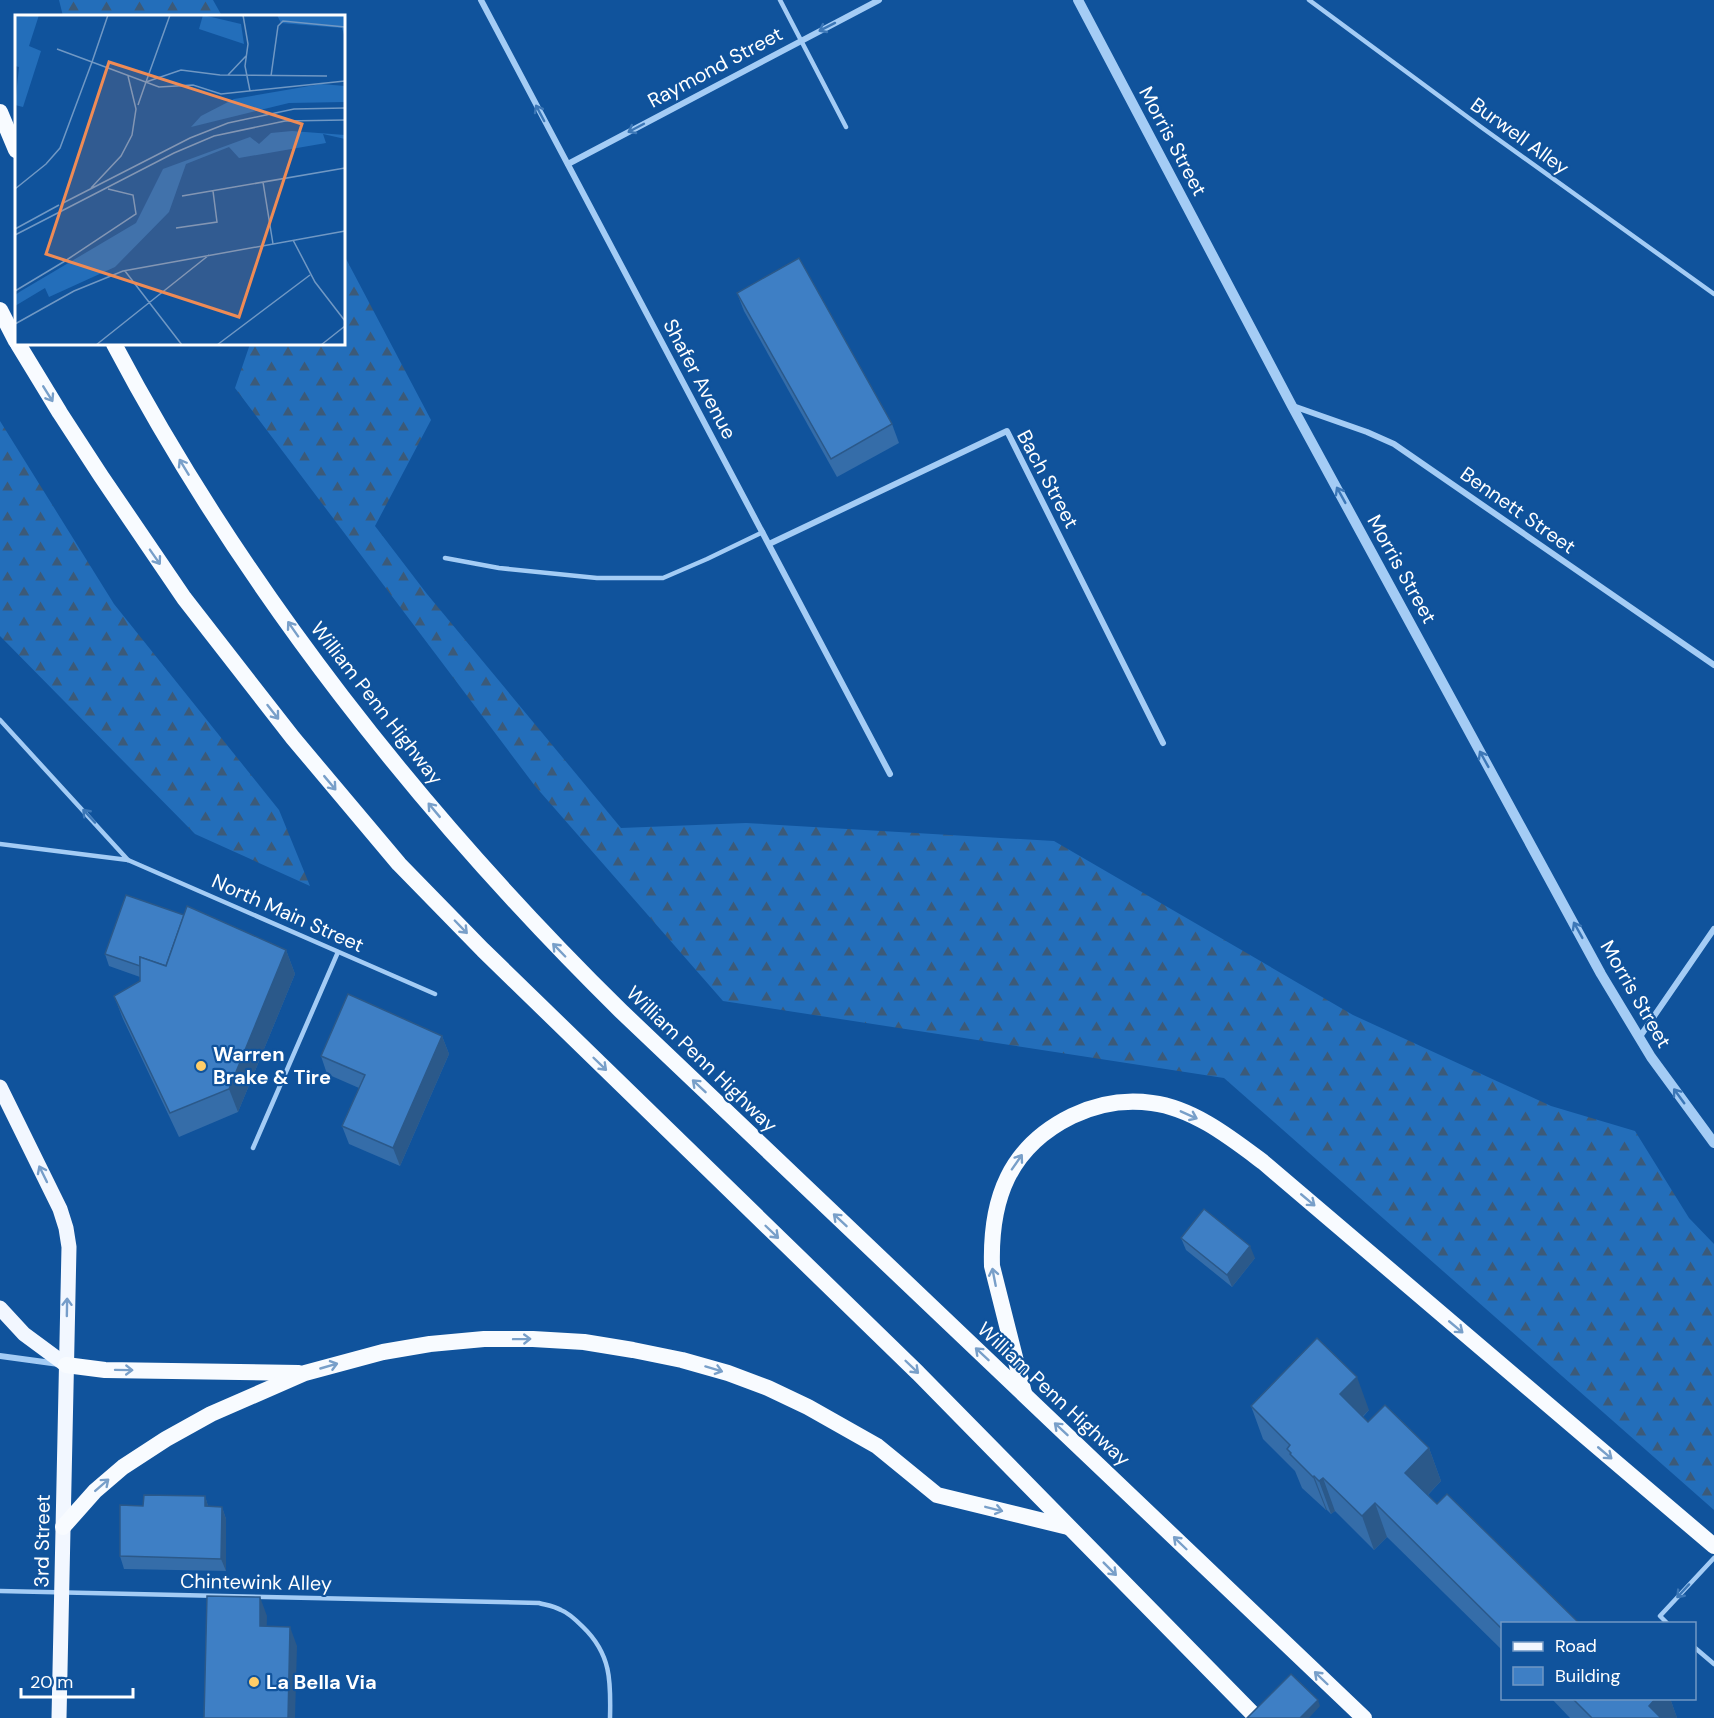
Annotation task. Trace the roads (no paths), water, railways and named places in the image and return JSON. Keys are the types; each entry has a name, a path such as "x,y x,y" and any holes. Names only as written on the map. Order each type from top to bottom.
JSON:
{"highway":[{"path":"0,112 15,148"},
{"path":"0,310 15,338"},
{"path":"19,345 89,458 183,598 293,738 399,864 492,959 918,1373 1256,1717"},
{"name":"William Penn Highway","path":"115,345 196,486 326,676 369,732 472,855 561,953 1364,1718"},
{"path":"1024,1394 992,1266 994,1216 1006,1178 1029,1145 1062,1121 1105,1104 1128,1101 1153,1103 1174,1108 1197,1118 1234,1140 1263,1162 1714,1546"},
{"path":"63,1527 95,1491 116,1473 166,1439 211,1414 305,1373 383,1352 430,1344 532,1339 584,1342 682,1360 728,1373 768,1388 808,1407 877,1446 937,1495 1069,1527"},
{"path":"66,1365 105,1370 305,1373"}],"main road":[{"name":"3rd Street","path":"0,1087 60,1209 69,1247 59,1718"},
{"path":"0,1308 24,1334 66,1365"}],"street":[{"name":"Shafer Avenue","path":"481,0 890,774"},
{"name":"Raymond Street","path":"568,164 879,0"},
{"name":"Morris Street","path":"1078,0 1292,406 1596,963 1651,1057 1714,1143"},
{"name":"Bennett Street","path":"1292,406 1367,432 1394,444 1714,665"},
{"name":"Bach Street","path":"770,544 1007,430 1163,743"},
{"path":"1639,1038 1714,930"},
{"path":"0,1356 66,1365"}],"lane":[{"path":"780,0 846,127"},
{"name":"Burwell Alley","path":"1309,0 1714,294"},
{"path":"445,558 499,568 597,578 663,578 763,532"},
{"path":"0,720 128,860"},
{"path":"0,844 128,860"},
{"name":"North Main Street","path":"128,860 435,994"},
{"path":"253,1148 338,952"},
{"path":"1667,1622 1660,1617 1714,1558"},
{"name":"Chintewink Alley","path":"0,1592 539,1603 562,1610 578,1621 603,1652 611,1686 610,1718"},
{"path":"1696,1648 1714,1664"}],"place":[{"name":"Warren Brake & Tire","path":"201,1066"},
{"name":"La Bella Via","path":"254,1682"}]}
